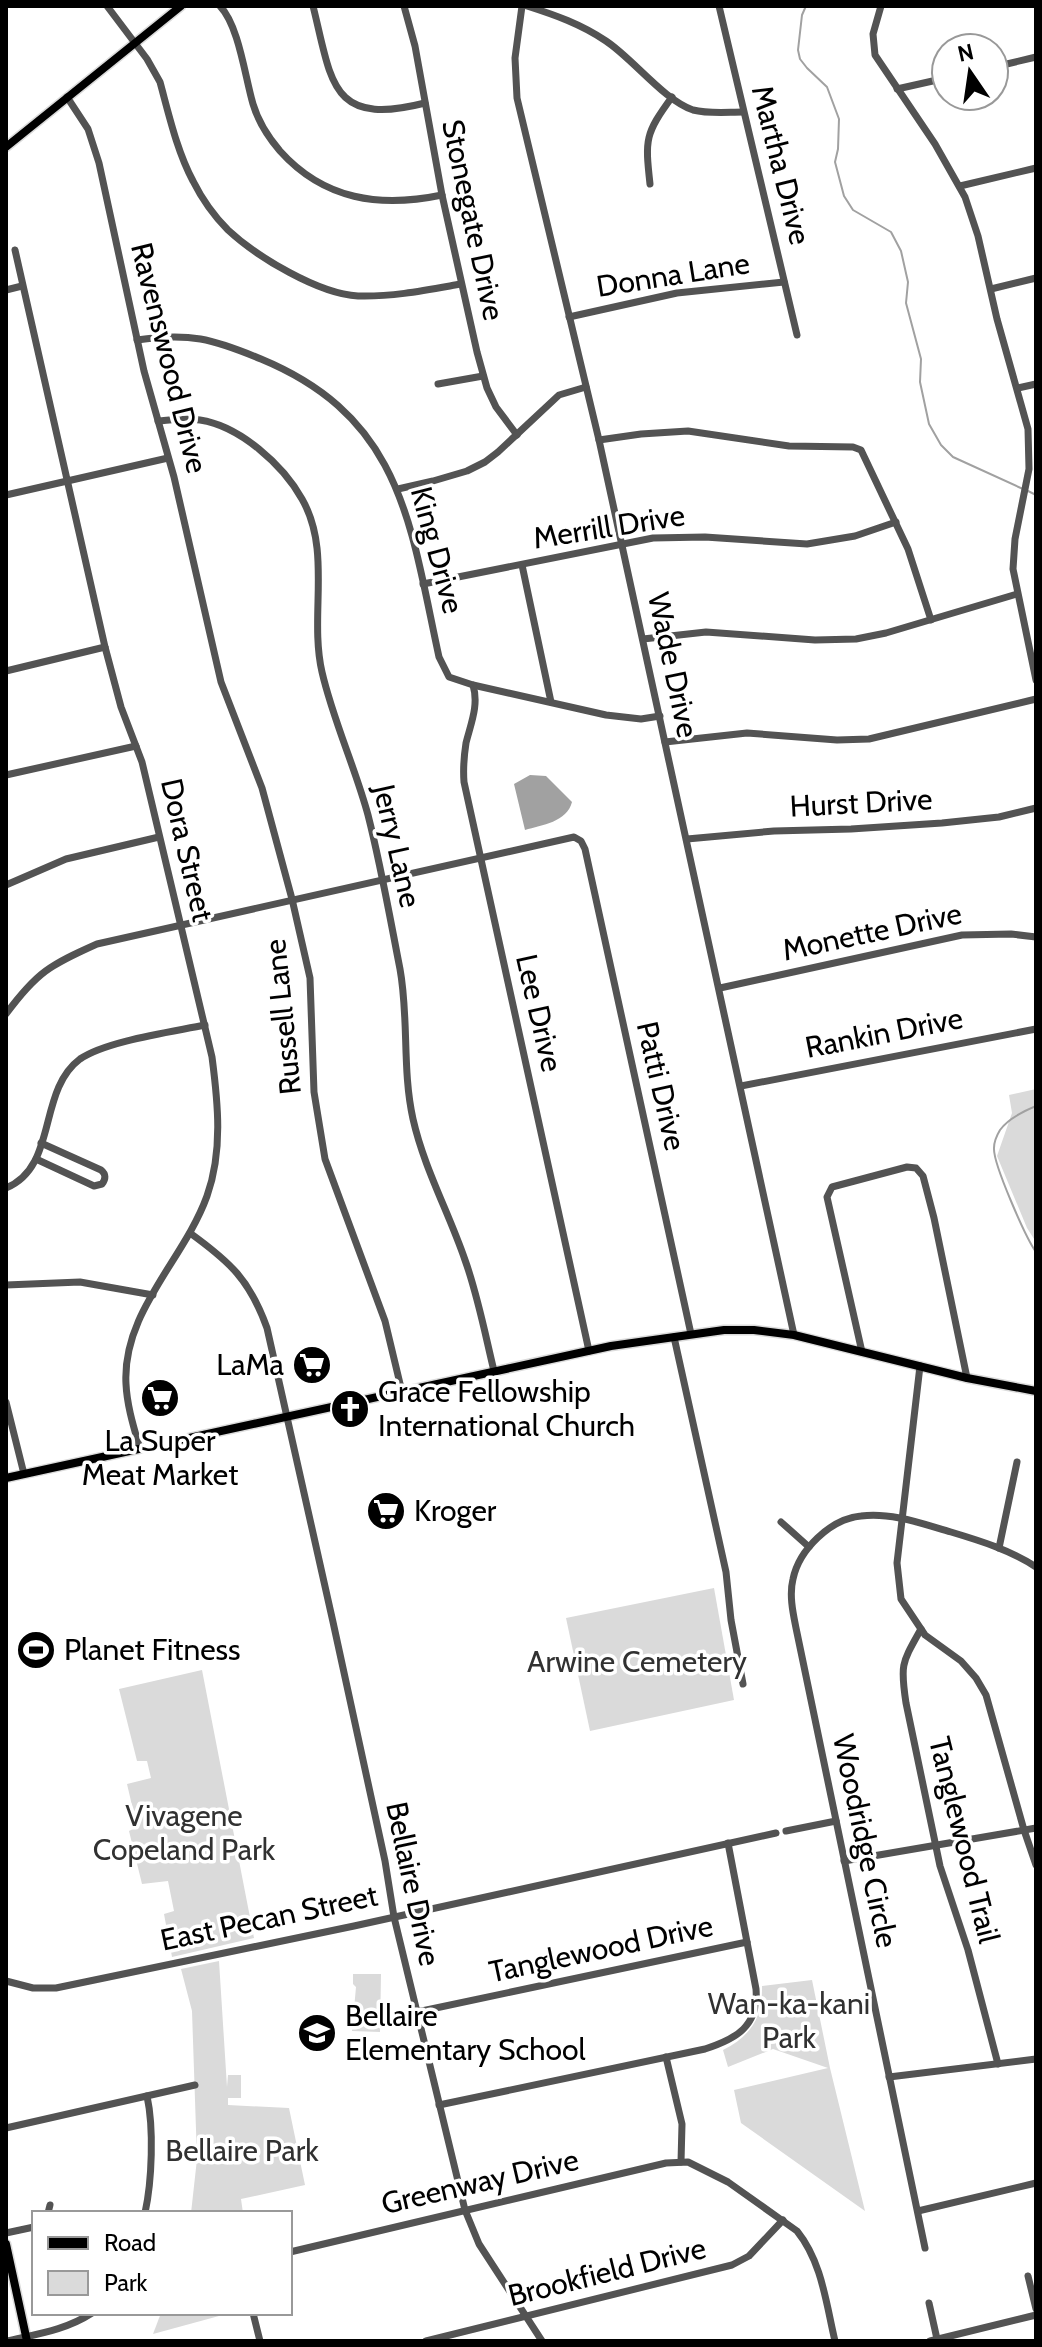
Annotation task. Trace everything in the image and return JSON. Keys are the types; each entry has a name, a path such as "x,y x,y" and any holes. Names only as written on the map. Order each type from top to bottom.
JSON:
{"main road":[{"path":"6,147 181,6"},
{"path":"6,1478 589,1351 691,1334 754,1330 794,1335 967,1378 1036,1391"},
{"path":"6,2244 27,2339"}],"street":[{"path":"107,6 147,59 160,82 194,185 229,231 254,250 312,284 344,294 410,294 461,284"},
{"path":"220,6 234,34 258,117 272,141 300,170 335,191 360,198 393,201 442,195"},
{"path":"313,6 329,69 340,93 360,107 377,110 425,103"},
{"name":"Stonegate Drive","path":"404,6 415,46 442,195 483,376 496,407 517,435"},
{"path":"524,6 577,24 606,41 672,97 693,110 743,112"},
{"name":"Wade Drive","path":"524,6 515,58 517,98 599,440 794,1335"},
{"name":"Martha Drive","path":"719,6 797,335"},
{"path":"881,6 873,34 873,49 960,186 970,211 1018,388 1030,443 1013,555 1017,594 1036,680"},
{"path":"1010,63 1036,57"},
{"path":"897,89 930,82"},
{"name":"Ravenswood Drive","path":"67,97 94,143 137,340 168,458 209,638"},
{"path":"650,184 647,144 650,129 672,97"},
{"path":"960,186 1036,168"},
{"name":"Dora Street","path":"15,250 105,647 121,707 142,762 214,1069 218,1138 208,1194 190,1233 133,1332 127,1355 126,1387 140,1449"},
{"path":"991,289 1036,278"},
{"name":"Donna Lane","path":"569,317 690,291 784,282"},
{"path":"6,290 22,286"},
{"name":"King Drive","path":"137,340 185,336 233,347 292,373 343,410 366,434 385,461 398,489 407,515 439,657 445,672 453,679 624,718 660,716"},
{"path":"438,384 483,376"},
{"path":"1018,388 1036,384"},
{"path":"398,489 467,471 485,462 559,395 586,387"},
{"name":"Jerry Lane","path":"158,421 201,420 227,430 277,464 304,502 317,553 321,665 368,816 402,985 407,1077 413,1116 430,1175 466,1263 494,1371"},
{"path":"599,440 688,431 789,446 859,449 864,453 908,549 931,620"},
{"path":"6,495 168,458"},
{"name":"Merrill Drive","path":"423,584 653,538 705,537 807,544 855,536 896,522"},
{"path":"522,565 551,702"},
{"path":"643,639 706,632 845,640 886,633 1017,594"},
{"name":"Russell Lane","path":"209,638 221,682 262,788 310,978 314,1092 325,1159 373,1286 392,1346 402,1392"},
{"path":"6,671 105,647"},
{"name":"Lee Drive","path":"473,685 476,700 463,768 479,858 589,1351"},
{"path":"665,742 747,733 837,740 869,739 1036,699"},
{"path":"6,775 136,746"},
{"name":"Hurst Drive","path":"687,839 774,831 942,823 999,817 1036,808"},
{"path":"6,885 66,859 159,837"},
{"name":"Patti Drive","path":"479,858 574,837 581,841 585,849 691,1334"},
{"path":"6,1014 33,980 61,960 97,944 479,858"},
{"name":"Monette Drive","path":"720,988 962,935 1036,937"},
{"path":"6,1188 19,1182 36,1159 55,1093 63,1076 80,1060 104,1047 205,1025"},
{"name":"Rankin Drive","path":"741,1086 1036,1029"},
{"path":"36,1159 94,1186 102,1184 105,1179 101,1170 41,1143"},
{"path":"862,1352 828,1192 832,1187 907,1167 916,1168 923,1176 934,1218 967,1378"},
{"name":"Bellaire Drive","path":"190,1233 224,1258 238,1273 255,1298 267,1328 385,1861 394,1917 465,2210 479,2244 542,2341"},
{"path":"6,1285 80,1282 153,1295"},
{"path":"674,1337 726,1572 743,1684"},
{"path":"920,1366 901,1519 897,1574 901,1599 921,1629 961,1661 986,1695 1036,1865"},
{"path":"6,1402 24,1474"},
{"path":"999,1548 1017,1462"},
{"name":"Woodridge Circle","path":"925,2248 793,1607 793,1578 809,1547 827,1530 855,1517 901,1519 999,1548 1036,1567"},
{"path":"781,1522 809,1547"},
{"name":"Tanglewood Trail","path":"921,1629 903,1663 902,1680 935,1846 976,1979 998,2064"},
{"path":"786,1831 836,1821"},
{"path":"844,1861 1036,1828"},
{"name":"East Pecan Street","path":"6,1981 33,1988 56,1988 776,1833"},
{"path":"439,2105 705,2049 735,2037 748,2024 757,2002 728,1843"},
{"name":"Tanglewood Drive","path":"417,2012 747,1942"},
{"path":"666,2057 682,2124 681,2162 701,2167 728,2182 783,2220 805,2241 815,2261 835,2341"},
{"path":"889,2077 1036,2059"},
{"path":"6,2128 195,2085"},
{"path":"145,2211 150,2176 150,2110 147,2096"},
{"name":"Greenway Drive","path":"292,2252 681,2162"},
{"path":"918,2211 1036,2183"},
{"name":"Brookfield Drive","path":"426,2341 732,2265 763,2244 783,2220"},
{"path":"6,2233 32,2227"},
{"path":"929,2303 933,2340 1036,2312 1028,2276"},
{"path":"7,2341 27,2339 71,2325 88,2315"},
{"path":"254,2315 260,2341"}],"green space":[{"path":"1036,1089 1036,1242 1027,1228 997,1156 1012,1113 1009,1095"},
{"name":"Arwine Cemetery","path":"714,1588 734,1700 590,1731 566,1618"},
{"name":"Vivagene Copeland Park","path":"202,1670 254,1938 172,1957 164,1914 174,1911 168,1881 142,1884 129,1831 137,1827 127,1784 151,1778 147,1761 137,1761 119,1689"},
{"name":"Bellaire Park","path":"219,1961 227,2087 228,2075 241,2075 241,2098 228,2098 228,2105 289,2108 305,2185 241,2199 243,2211 191,2211 197,2159 192,2011 181,1969"},
{"path":"353,1974 381,1974 380,2032 352,2031 356,1987"},
{"name":"Wan-ka-kani Park","path":"812,1980 865,2211 741,2123 734,2090 828,2068 773,2049 728,2067 723,2050 748,2032 753,2024 760,2007 762,1986"},
{"path":"160,2315 223,2315 153,2334"}],"shaded area":[{"path":"530,775 546,776 572,802 559,818 525,830 514,784"}],"waterway":[{"path":"806,6 798,50 807,68 827,87 839,119 835,162 844,196 853,210 891,232 901,251 908,282 906,303 921,359 920,382 929,424 941,445 953,457 1023,489"},
{"path":"1028,491 1036,495"},
{"path":"1036,1106 1003,1126 994,1148 1011,1201 1036,1252"}],"place":[{"name":"LaMa","path":"312,1365"},
{"name":"La Super Meat Market","path":"160,1398"},
{"name":"Grace Fellowship International Church","path":"350,1409"},
{"name":"Kroger","path":"386,1511"},
{"name":"Planet Fitness","path":"36,1650"},
{"name":"Bellaire Elementary School","path":"317,2033"}]}
